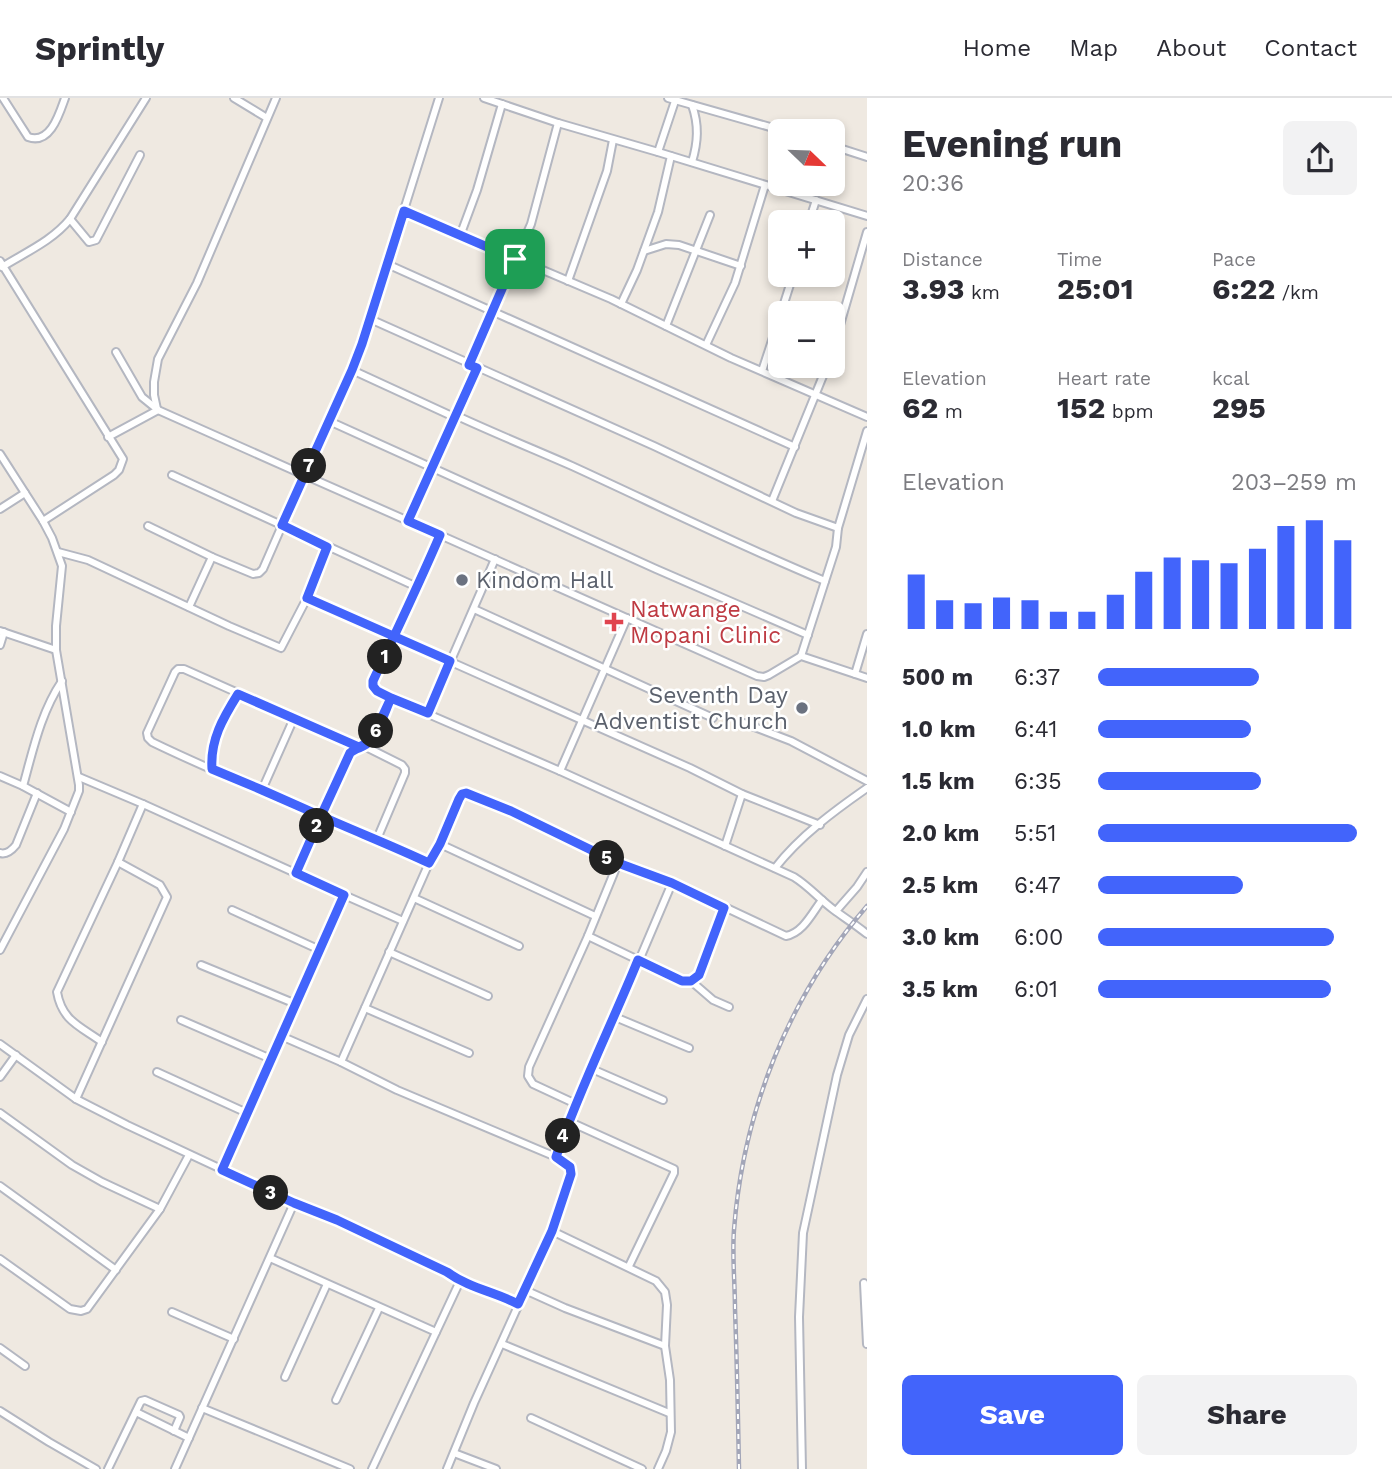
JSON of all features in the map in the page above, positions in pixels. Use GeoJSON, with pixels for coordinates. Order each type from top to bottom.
{"type":"FeatureCollection","features":[{"type":"Feature","properties":{"kind":"street"},"geometry":{"type":"LineString","coordinates":[[3,98],[28,137],[37,140],[44,137],[51,128],[65,98]]}},
{"type":"Feature","properties":{"kind":"street"},"geometry":{"type":"LineString","coordinates":[[43,521],[114,475],[123,459],[1,265],[54,236],[70,219],[146,98]]}},
{"type":"Feature","properties":{"kind":"street"},"geometry":{"type":"LineString","coordinates":[[234,98],[267,118]]}},
{"type":"Feature","properties":{"kind":"street"},"geometry":{"type":"LineString","coordinates":[[158,410],[154,382],[158,359],[205,265],[276,98]]}},
{"type":"Feature","properties":{"kind":"street"},"geometry":{"type":"LineString","coordinates":[[148,526],[212,557],[253,573],[259,573],[262,569],[352,370],[439,98]]}},
{"type":"Feature","properties":{"kind":"street"},"geometry":{"type":"LineString","coordinates":[[484,98],[613,140],[867,216]]}},
{"type":"Feature","properties":{"kind":"street"},"geometry":{"type":"LineString","coordinates":[[658,152],[673,99],[768,126]]}},
{"type":"Feature","properties":{"kind":"street"},"geometry":{"type":"LineString","coordinates":[[460,236],[477,190],[502,104]]}},
{"type":"Feature","properties":{"kind":"street"},"geometry":{"type":"LineString","coordinates":[[692,105],[698,129],[692,162]]}},
{"type":"Feature","properties":{"kind":"street"},"geometry":{"type":"LineString","coordinates":[[469,365],[515,259],[522,249],[558,123]]}},
{"type":"Feature","properties":{"kind":"street"},"geometry":{"type":"LineString","coordinates":[[568,281],[604,180],[613,140]]}},
{"type":"Feature","properties":{"kind":"street"},"geometry":{"type":"LineString","coordinates":[[845,150],[867,157]]}},
{"type":"Feature","properties":{"kind":"street"},"geometry":{"type":"LineString","coordinates":[[70,219],[89,242],[96,240],[140,155]]}},
{"type":"Feature","properties":{"kind":"street"},"geometry":{"type":"LineString","coordinates":[[621,304],[637,270],[658,212],[671,156]]}},
{"type":"Feature","properties":{"kind":"street"},"geometry":{"type":"LineString","coordinates":[[706,345],[735,283],[765,185]]}},
{"type":"Feature","properties":{"kind":"street"},"geometry":{"type":"LineString","coordinates":[[813,210],[816,200]]}},
{"type":"Feature","properties":{"kind":"street"},"geometry":{"type":"LineString","coordinates":[[404,211],[621,304],[867,417]]}},
{"type":"Feature","properties":{"kind":"street"},"geometry":{"type":"LineString","coordinates":[[666,326],[710,215]]}},
{"type":"Feature","properties":{"kind":"street"},"geometry":{"type":"LineString","coordinates":[[845,308],[867,232]]}},
{"type":"Feature","properties":{"kind":"street"},"geometry":{"type":"LineString","coordinates":[[644,251],[666,244],[679,245],[740,266]]}},
{"type":"Feature","properties":{"kind":"street"},"geometry":{"type":"LineString","coordinates":[[387,264],[795,447]]}},
{"type":"Feature","properties":{"kind":"street"},"geometry":{"type":"LineString","coordinates":[[370,319],[654,446],[796,513],[838,528]]}},
{"type":"Feature","properties":{"kind":"street"},"geometry":{"type":"LineString","coordinates":[[116,352],[142,397],[158,410],[764,677],[801,656],[836,547],[838,528],[867,431]]}},
{"type":"Feature","properties":{"kind":"street"},"geometry":{"type":"LineString","coordinates":[[762,371],[768,353]]}},
{"type":"Feature","properties":{"kind":"street"},"geometry":{"type":"LineString","coordinates":[[408,521],[477,368]]}},
{"type":"Feature","properties":{"kind":"street"},"geometry":{"type":"LineString","coordinates":[[352,370],[825,581]]}},
{"type":"Feature","properties":{"kind":"street"},"geometry":{"type":"LineString","coordinates":[[772,501],[823,378]]}},
{"type":"Feature","properties":{"kind":"street"},"geometry":{"type":"LineString","coordinates":[[108,437],[158,410]]}},
{"type":"Feature","properties":{"kind":"street"},"geometry":{"type":"LineString","coordinates":[[329,421],[808,635]]}},
{"type":"Feature","properties":{"kind":"street"},"geometry":{"type":"LineString","coordinates":[[0,454],[43,521],[62,566],[56,650],[79,778],[79,791],[64,829],[0,950]]}},
{"type":"Feature","properties":{"kind":"street"},"geometry":{"type":"LineString","coordinates":[[857,470],[867,473]]}},
{"type":"Feature","properties":{"kind":"street"},"geometry":{"type":"LineString","coordinates":[[172,475],[417,587]]}},
{"type":"Feature","properties":{"kind":"street"},"geometry":{"type":"LineString","coordinates":[[0,509],[25,493]]}},
{"type":"Feature","properties":{"kind":"street"},"geometry":{"type":"LineString","coordinates":[[440,535],[373,681],[377,691],[775,868],[810,888],[867,934]]}},
{"type":"Feature","properties":{"kind":"street"},"geometry":{"type":"LineString","coordinates":[[58,552],[88,560],[281,648],[307,598],[327,547]]}},
{"type":"Feature","properties":{"kind":"street"},"geometry":{"type":"LineString","coordinates":[[189,607],[212,557]]}},
{"type":"Feature","properties":{"kind":"street"},"geometry":{"type":"LineString","coordinates":[[428,713],[495,559]]}},
{"type":"Feature","properties":{"kind":"street"},"geometry":{"type":"LineString","coordinates":[[307,598],[582,719],[742,794],[820,825]]}},
{"type":"Feature","properties":{"kind":"street"},"geometry":{"type":"LineString","coordinates":[[474,609],[713,718]]}},
{"type":"Feature","properties":{"kind":"street"},"geometry":{"type":"LineString","coordinates":[[560,771],[627,618]]}},
{"type":"Feature","properties":{"kind":"street"},"geometry":{"type":"LineString","coordinates":[[0,645],[2,632],[56,650]]}},
{"type":"Feature","properties":{"kind":"street"},"geometry":{"type":"LineString","coordinates":[[855,674],[867,634]]}},
{"type":"Feature","properties":{"kind":"street"},"geometry":{"type":"LineString","coordinates":[[801,656],[867,678]]}},
{"type":"Feature","properties":{"kind":"street"},"geometry":{"type":"LineString","coordinates":[[377,839],[405,773],[402,765],[184,669],[178,669],[147,733],[148,738],[212,769],[429,863]]}},
{"type":"Feature","properties":{"kind":"street"},"geometry":{"type":"LineString","coordinates":[[23,786],[39,730],[54,692],[62,681]]}},
{"type":"Feature","properties":{"kind":"street"},"geometry":{"type":"LineString","coordinates":[[212,769],[212,747],[238,694]]}},
{"type":"Feature","properties":{"kind":"street"},"geometry":{"type":"LineString","coordinates":[[296,873],[350,753],[371,741],[391,698]]}},
{"type":"Feature","properties":{"kind":"street"},"geometry":{"type":"LineString","coordinates":[[262,790],[295,718]]}},
{"type":"Feature","properties":{"kind":"street"},"geometry":{"type":"LineString","coordinates":[[744,723],[791,741],[867,780]]}},
{"type":"Feature","properties":{"kind":"street"},"geometry":{"type":"LineString","coordinates":[[0,776],[71,813]]}},
{"type":"Feature","properties":{"kind":"street"},"geometry":{"type":"LineString","coordinates":[[79,778],[403,921]]}},
{"type":"Feature","properties":{"kind":"street"},"geometry":{"type":"LineString","coordinates":[[775,868],[799,841],[867,788]]}},
{"type":"Feature","properties":{"kind":"street"},"geometry":{"type":"LineString","coordinates":[[0,853],[12,850],[16,845],[37,793]]}},
{"type":"Feature","properties":{"kind":"street"},"geometry":{"type":"LineString","coordinates":[[341,1062],[462,794],[466,793],[511,811],[618,863],[672,883],[786,936],[801,929],[822,900]]}},
{"type":"Feature","properties":{"kind":"street"},"geometry":{"type":"LineString","coordinates":[[725,846],[742,794]]}},
{"type":"Feature","properties":{"kind":"street"},"geometry":{"type":"LineString","coordinates":[[102,1042],[66,1017],[59,1004],[57,992],[142,804]]}},
{"type":"Feature","properties":{"kind":"street"},"geometry":{"type":"LineString","coordinates":[[440,844],[595,916]]}},
{"type":"Feature","properties":{"kind":"street"},"geometry":{"type":"LineString","coordinates":[[76,1099],[167,897],[160,885],[118,862]]}},
{"type":"Feature","properties":{"kind":"street"},"geometry":{"type":"LineString","coordinates":[[576,1104],[533,1084],[528,1076],[529,1067],[618,863]]}},
{"type":"Feature","properties":{"kind":"street"},"geometry":{"type":"LineString","coordinates":[[836,911],[867,872]]}},
{"type":"Feature","properties":{"kind":"street"},"geometry":{"type":"LineString","coordinates":[[556,1157],[568,1121],[672,883]]}},
{"type":"Feature","properties":{"kind":"street"},"geometry":{"type":"LineString","coordinates":[[222,1170],[344,895]]}},
{"type":"Feature","properties":{"kind":"street"},"geometry":{"type":"LineString","coordinates":[[414,898],[519,946]]}},
{"type":"Feature","properties":{"kind":"street"},"geometry":{"type":"LineString","coordinates":[[588,936],[682,981],[691,981],[699,975],[724,908]]}},
{"type":"Feature","properties":{"kind":"street"},"geometry":{"type":"LineString","coordinates":[[232,910],[320,950]]}},
{"type":"Feature","properties":{"kind":"street"},"geometry":{"type":"LineString","coordinates":[[389,952],[488,996]]}},
{"type":"Feature","properties":{"kind":"street"},"geometry":{"type":"LineString","coordinates":[[201,965],[296,1004]]}},
{"type":"Feature","properties":{"kind":"street"},"geometry":{"type":"LineString","coordinates":[[691,981],[713,1000],[729,1007]]}},
{"type":"Feature","properties":{"kind":"street"},"geometry":{"type":"LineString","coordinates":[[802,1469],[799,1317],[803,1233],[837,1075],[849,1035],[867,999]]}},
{"type":"Feature","properties":{"kind":"street"},"geometry":{"type":"LineString","coordinates":[[365,1008],[469,1053]]}},
{"type":"Feature","properties":{"kind":"street"},"geometry":{"type":"LineString","coordinates":[[615,1017],[689,1048]]}},
{"type":"Feature","properties":{"kind":"street"},"geometry":{"type":"LineString","coordinates":[[181,1020],[271,1059]]}},
{"type":"Feature","properties":{"kind":"street"},"geometry":{"type":"LineString","coordinates":[[281,1036],[397,1090],[556,1157],[570,1167],[571,1174],[552,1231],[447,1469]]}},
{"type":"Feature","properties":{"kind":"street"},"geometry":{"type":"LineString","coordinates":[[0,1044],[76,1099],[189,1155],[447,1272],[460,1281],[518,1304]]}},
{"type":"Feature","properties":{"kind":"street"},"geometry":{"type":"LineString","coordinates":[[0,1077],[16,1055]]}},
{"type":"Feature","properties":{"kind":"street"},"geometry":{"type":"LineString","coordinates":[[592,1069],[663,1100]]}},
{"type":"Feature","properties":{"kind":"street"},"geometry":{"type":"LineString","coordinates":[[157,1072],[247,1113]]}},
{"type":"Feature","properties":{"kind":"street"},"geometry":{"type":"LineString","coordinates":[[0,1112],[72,1165],[160,1209]]}},
{"type":"Feature","properties":{"kind":"street"},"geometry":{"type":"LineString","coordinates":[[568,1121],[674,1169],[629,1266]]}},
{"type":"Feature","properties":{"kind":"street"},"geometry":{"type":"LineString","coordinates":[[0,1259],[74,1311],[87,1309],[160,1209],[189,1155]]}},
{"type":"Feature","properties":{"kind":"street"},"geometry":{"type":"LineString","coordinates":[[0,1186],[116,1270]]}},
{"type":"Feature","properties":{"kind":"street"},"geometry":{"type":"LineString","coordinates":[[175,1469],[294,1203]]}},
{"type":"Feature","properties":{"kind":"street"},"geometry":{"type":"LineString","coordinates":[[552,1231],[629,1266],[656,1281],[665,1292],[665,1346],[670,1380],[671,1432],[658,1469]]}},
{"type":"Feature","properties":{"kind":"street"},"geometry":{"type":"LineString","coordinates":[[270,1258],[436,1332]]}},
{"type":"Feature","properties":{"kind":"street"},"geometry":{"type":"LineString","coordinates":[[372,1469],[460,1281]]}},
{"type":"Feature","properties":{"kind":"street"},"geometry":{"type":"LineString","coordinates":[[864,1283],[867,1344]]}},
{"type":"Feature","properties":{"kind":"street"},"geometry":{"type":"LineString","coordinates":[[285,1377],[327,1284]]}},
{"type":"Feature","properties":{"kind":"street"},"geometry":{"type":"LineString","coordinates":[[525,1290],[665,1346]]}},
{"type":"Feature","properties":{"kind":"street"},"geometry":{"type":"LineString","coordinates":[[337,1400],[379,1308]]}},
{"type":"Feature","properties":{"kind":"street"},"geometry":{"type":"LineString","coordinates":[[172,1312],[234,1339]]}},
{"type":"Feature","properties":{"kind":"street"},"geometry":{"type":"LineString","coordinates":[[502,1344],[669,1413]]}},
{"type":"Feature","properties":{"kind":"street"},"geometry":{"type":"LineString","coordinates":[[0,1348],[24,1366]]}},
{"type":"Feature","properties":{"kind":"street"},"geometry":{"type":"LineString","coordinates":[[108,1469],[141,1401],[145,1400],[178,1415],[180,1417],[174,1431]]}},
{"type":"Feature","properties":{"kind":"street"},"geometry":{"type":"LineString","coordinates":[[202,1408],[350,1469]]}},
{"type":"Feature","properties":{"kind":"street"},"geometry":{"type":"LineString","coordinates":[[0,1411],[96,1469]]}},
{"type":"Feature","properties":{"kind":"street"},"geometry":{"type":"LineString","coordinates":[[136,1412],[189,1438]]}},
{"type":"Feature","properties":{"kind":"street"},"geometry":{"type":"LineString","coordinates":[[531,1418],[642,1469]]}},
{"type":"Feature","properties":{"kind":"street"},"geometry":{"type":"LineString","coordinates":[[454,1453],[496,1469]]}},
{"type":"Feature","properties":{"kind":"railway"},"geometry":{"type":"LineString","coordinates":[[739,1469],[733,1240],[739,1186],[748,1142],[759,1099],[793,1017],[839,941],[867,906]]}},
{"type":"Feature","properties":{"kind":"place","name":"Kindom Hall"},"geometry":{"type":"Point","coordinates":[462,580]}},
{"type":"Feature","properties":{"kind":"place","name":"Natwange Mopani Clinic"},"geometry":{"type":"Point","coordinates":[614,622]}},
{"type":"Feature","properties":{"kind":"place","name":"Seventh Day Adventist Church"},"geometry":{"type":"Point","coordinates":[802,708]}},
{"type":"Feature","properties":{"kind":"route"},"geometry":{"type":"LineString","coordinates":[[515,259],[404,211],[352,370],[282,525],[327,547],[307,598],[394,636],[450,661],[428,713],[391,698],[371,741],[350,753],[321,816],[429,863],[459,799],[466,793],[724,908],[699,975],[695,979],[682,981],[638,960],[568,1121],[556,1157],[570,1167],[571,1174],[552,1231],[518,1304],[503,1296],[475,1288],[337,1220],[222,1170],[344,895],[296,873],[321,816],[212,769],[211,758],[217,733],[238,694],[359,747],[371,741],[391,698],[377,691],[373,681],[394,636],[417,587],[440,535],[408,521],[477,368],[469,365],[515,259]]}}]}
